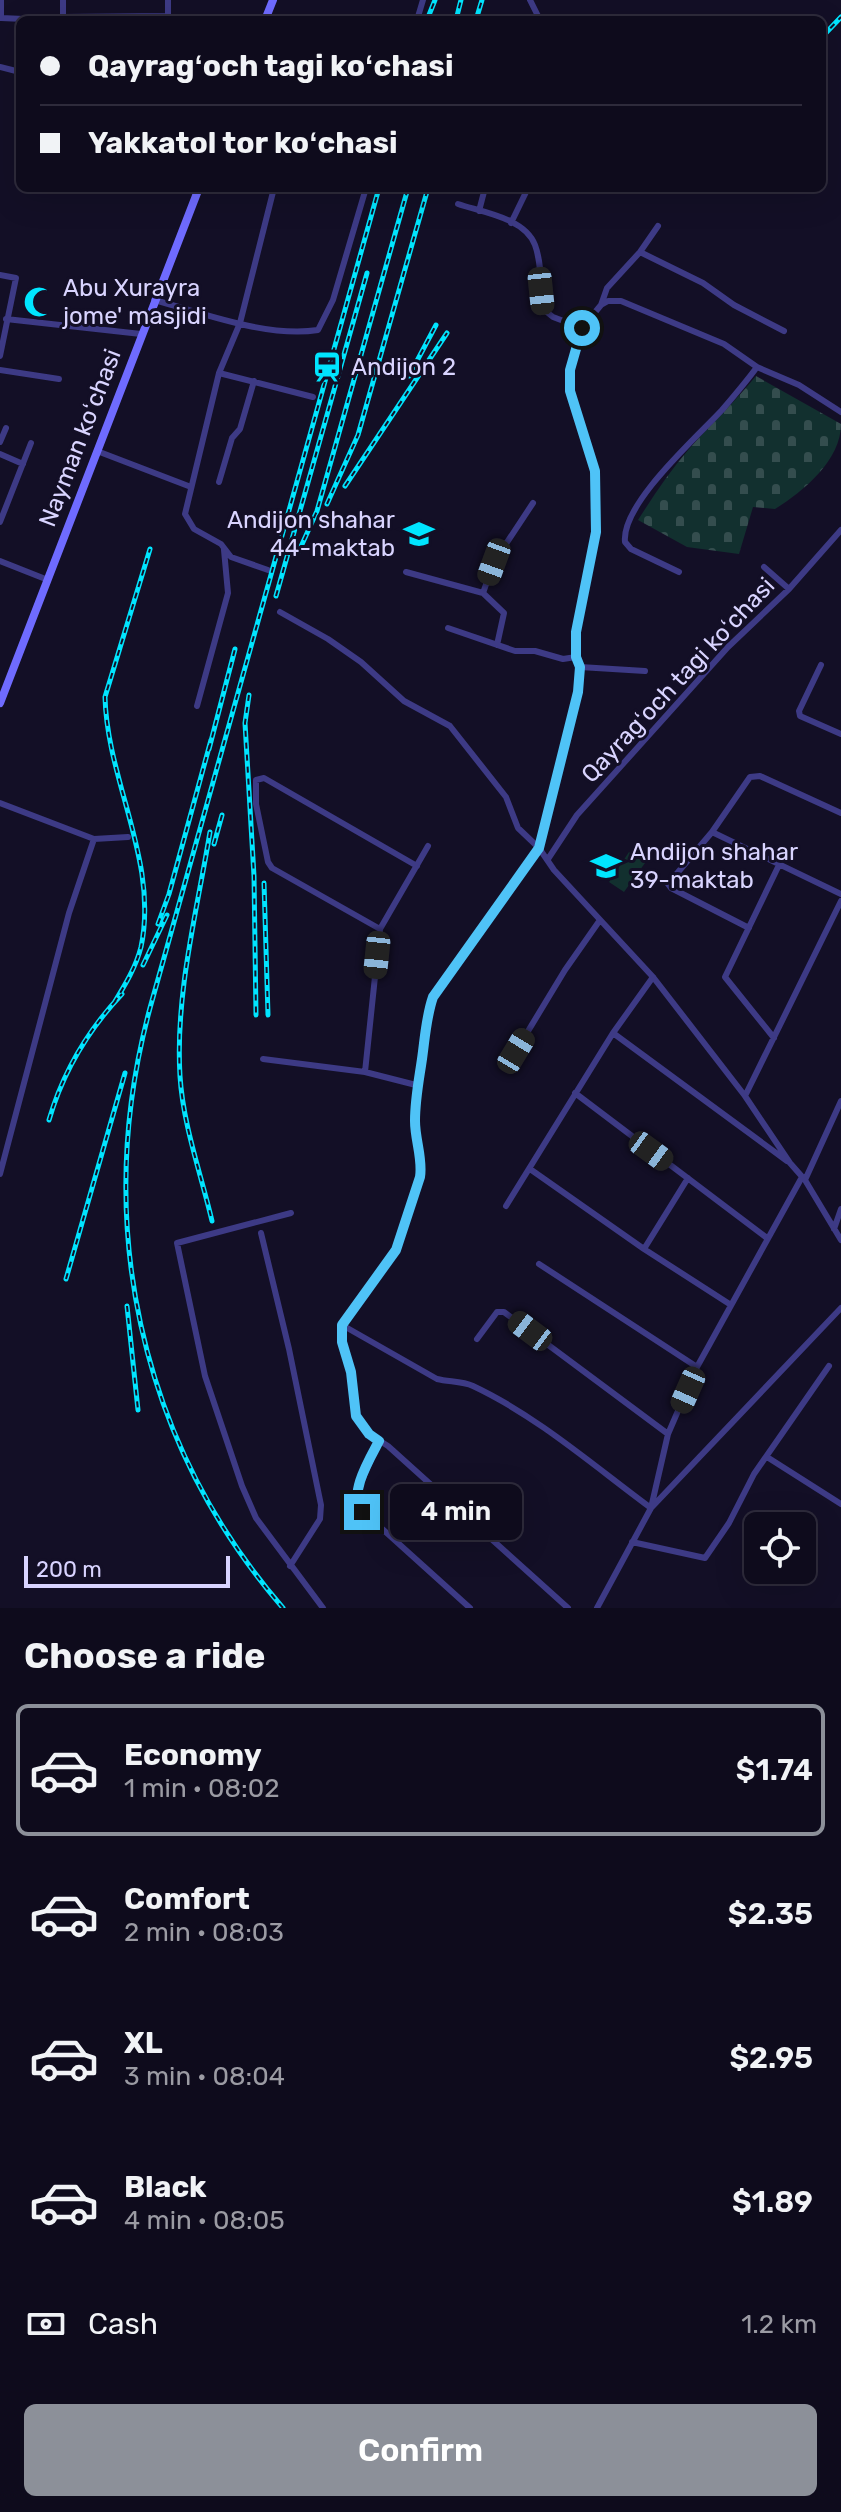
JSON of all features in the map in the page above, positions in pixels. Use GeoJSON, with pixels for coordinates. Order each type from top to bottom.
{"type":"FeatureCollection","features":[{"type":"Feature","properties":{"kind":"main road","name":"Nayman koʻchasi"},"geometry":{"type":"LineString","coordinates":[[0,703],[197,192]]}},
{"type":"Feature","properties":{"kind":"street"},"geometry":{"type":"LineString","coordinates":[[1,0],[1,18],[16,19]]}},
{"type":"Feature","properties":{"kind":"street"},"geometry":{"type":"LineString","coordinates":[[197,706],[228,593],[221,544],[194,529],[185,514],[219,373],[240,323],[273,192]]}},
{"type":"Feature","properties":{"kind":"street"},"geometry":{"type":"LineString","coordinates":[[154,300],[240,323],[294,332],[318,330],[333,300],[365,192]]}},
{"type":"Feature","properties":{"kind":"street"},"geometry":{"type":"LineString","coordinates":[[479,211],[484,192]]}},
{"type":"Feature","properties":{"kind":"street"},"geometry":{"type":"LineString","coordinates":[[511,223],[526,192]]}},
{"type":"Feature","properties":{"kind":"street"},"geometry":{"type":"LineString","coordinates":[[458,204],[524,230],[535,244],[543,309],[553,317],[582,328]]}},
{"type":"Feature","properties":{"kind":"street","name":"Qayragʻoch tagi koʻchasi"},"geometry":{"type":"LineString","coordinates":[[342,1325],[396,1250],[418,1186],[422,1165],[415,1123],[416,1085],[427,1014],[433,997],[539,848],[578,692],[580,667],[576,657],[576,632],[596,532],[595,471],[570,391],[570,370],[582,328],[601,305],[607,288],[640,252],[658,226]]}},
{"type":"Feature","properties":{"kind":"street"},"geometry":{"type":"LineString","coordinates":[[640,252],[703,283],[734,305],[784,331]]}},
{"type":"Feature","properties":{"kind":"street"},"geometry":{"type":"LineString","coordinates":[[0,275],[16,278],[0,356]]}},
{"type":"Feature","properties":{"kind":"street"},"geometry":{"type":"LineString","coordinates":[[601,305],[608,301],[621,301],[724,344],[757,367],[799,385],[841,412]]}},
{"type":"Feature","properties":{"kind":"street"},"geometry":{"type":"LineString","coordinates":[[6,319],[141,334]]}},
{"type":"Feature","properties":{"kind":"street"},"geometry":{"type":"LineString","coordinates":[[679,572],[631,549],[625,542],[625,530],[643,496],[757,367]]}},
{"type":"Feature","properties":{"kind":"street"},"geometry":{"type":"LineString","coordinates":[[0,370],[59,379]]}},
{"type":"Feature","properties":{"kind":"street"},"geometry":{"type":"LineString","coordinates":[[219,373],[313,397]]}},
{"type":"Feature","properties":{"kind":"street"},"geometry":{"type":"LineString","coordinates":[[219,482],[232,438],[240,429],[254,381]]}},
{"type":"Feature","properties":{"kind":"street"},"geometry":{"type":"LineString","coordinates":[[0,442],[6,428]]}},
{"type":"Feature","properties":{"kind":"street"},"geometry":{"type":"LineString","coordinates":[[0,522],[31,443]]}},
{"type":"Feature","properties":{"kind":"street"},"geometry":{"type":"LineString","coordinates":[[97,451],[191,487]]}},
{"type":"Feature","properties":{"kind":"street"},"geometry":{"type":"LineString","coordinates":[[0,454],[23,464]]}},
{"type":"Feature","properties":{"kind":"street"},"geometry":{"type":"LineString","coordinates":[[483,593],[494,562],[533,503]]}},
{"type":"Feature","properties":{"kind":"street","name":"Qayragʻoch tagi koʻchasi"},"geometry":{"type":"LineString","coordinates":[[548,859],[577,815],[728,647],[789,589],[841,530]]}},
{"type":"Feature","properties":{"kind":"street"},"geometry":{"type":"LineString","coordinates":[[224,550],[238,561],[268,570]]}},
{"type":"Feature","properties":{"kind":"street"},"geometry":{"type":"LineString","coordinates":[[0,561],[48,580]]}},
{"type":"Feature","properties":{"kind":"street"},"geometry":{"type":"LineString","coordinates":[[764,567],[789,589]]}},
{"type":"Feature","properties":{"kind":"street"},"geometry":{"type":"LineString","coordinates":[[406,572],[483,593],[504,613],[497,645]]}},
{"type":"Feature","properties":{"kind":"street"},"geometry":{"type":"LineString","coordinates":[[280,612],[361,662],[404,701],[450,726],[506,797],[518,828],[653,977],[745,1096],[804,1179],[841,1240]]}},
{"type":"Feature","properties":{"kind":"street"},"geometry":{"type":"LineString","coordinates":[[448,628],[522,652],[535,651],[563,659],[576,657]]}},
{"type":"Feature","properties":{"kind":"street"},"geometry":{"type":"LineString","coordinates":[[821,665],[799,711],[800,716],[841,734]]}},
{"type":"Feature","properties":{"kind":"street"},"geometry":{"type":"LineString","coordinates":[[580,667],[645,671]]}},
{"type":"Feature","properties":{"kind":"street"},"geometry":{"type":"LineString","coordinates":[[749,928],[668,884],[712,832],[753,776],[760,776],[841,813]]}},
{"type":"Feature","properties":{"kind":"street"},"geometry":{"type":"LineString","coordinates":[[380,929],[272,868],[268,862],[256,804],[256,780],[264,778],[417,866]]}},
{"type":"Feature","properties":{"kind":"street"},"geometry":{"type":"LineString","coordinates":[[0,803],[94,839],[128,837]]}},
{"type":"Feature","properties":{"kind":"street"},"geometry":{"type":"LineString","coordinates":[[712,832],[841,894]]}},
{"type":"Feature","properties":{"kind":"street"},"geometry":{"type":"LineString","coordinates":[[0,1174],[69,913],[94,839]]}},
{"type":"Feature","properties":{"kind":"street"},"geometry":{"type":"LineString","coordinates":[[365,1072],[380,929],[428,846]]}},
{"type":"Feature","properties":{"kind":"street"},"geometry":{"type":"LineString","coordinates":[[774,1038],[725,977],[779,865]]}},
{"type":"Feature","properties":{"kind":"street"},"geometry":{"type":"LineString","coordinates":[[745,1096],[841,901]]}},
{"type":"Feature","properties":{"kind":"street"},"geometry":{"type":"LineString","coordinates":[[516,1051],[565,970],[600,920]]}},
{"type":"Feature","properties":{"kind":"street"},"geometry":{"type":"LineString","coordinates":[[506,1206],[613,1033],[653,977]]}},
{"type":"Feature","properties":{"kind":"street"},"geometry":{"type":"LineString","coordinates":[[613,1033],[790,1163]]}},
{"type":"Feature","properties":{"kind":"street"},"geometry":{"type":"LineString","coordinates":[[263,1059],[365,1072],[416,1085]]}},
{"type":"Feature","properties":{"kind":"street"},"geometry":{"type":"LineString","coordinates":[[575,1093],[767,1238]]}},
{"type":"Feature","properties":{"kind":"street"},"geometry":{"type":"LineString","coordinates":[[651,1508],[668,1434],[697,1367],[767,1238],[804,1179],[841,1101]]}},
{"type":"Feature","properties":{"kind":"street"},"geometry":{"type":"LineString","coordinates":[[530,1169],[731,1305]]}},
{"type":"Feature","properties":{"kind":"street"},"geometry":{"type":"LineString","coordinates":[[644,1249],[688,1178]]}},
{"type":"Feature","properties":{"kind":"street"},"geometry":{"type":"LineString","coordinates":[[834,1229],[841,1209]]}},
{"type":"Feature","properties":{"kind":"street"},"geometry":{"type":"LineString","coordinates":[[291,1213],[177,1243],[205,1376],[242,1486],[256,1518],[323,1608]]}},
{"type":"Feature","properties":{"kind":"street"},"geometry":{"type":"LineString","coordinates":[[261,1233],[321,1505],[320,1519],[290,1566]]}},
{"type":"Feature","properties":{"kind":"street"},"geometry":{"type":"LineString","coordinates":[[539,1264],[697,1367]]}},
{"type":"Feature","properties":{"kind":"street"},"geometry":{"type":"LineString","coordinates":[[597,1608],[651,1508],[841,1308]]}},
{"type":"Feature","properties":{"kind":"street"},"geometry":{"type":"LineString","coordinates":[[477,1339],[497,1312],[504,1312],[668,1434]]}},
{"type":"Feature","properties":{"kind":"street"},"geometry":{"type":"LineString","coordinates":[[568,1608],[388,1446],[369,1434],[356,1416],[351,1372],[342,1342],[342,1325],[437,1379],[453,1384],[470,1384],[517,1410],[651,1508]]}},
{"type":"Feature","properties":{"kind":"street"},"geometry":{"type":"LineString","coordinates":[[632,1542],[705,1558],[729,1523],[754,1474],[829,1366]]}},
{"type":"Feature","properties":{"kind":"street"},"geometry":{"type":"LineString","coordinates":[[379,1441],[356,1494],[358,1507],[470,1608]]}},
{"type":"Feature","properties":{"kind":"street"},"geometry":{"type":"LineString","coordinates":[[767,1457],[841,1504]]}},
{"type":"Feature","properties":{"kind":"green space"},"geometry":{"type":"Polygon","coordinates":[[[756,376],[841,424],[835,450],[819,473],[775,509],[753,507],[739,554],[687,547],[638,520],[682,457],[756,376]]]}},
{"type":"Feature","properties":{"kind":"green space"},"geometry":{"type":"Polygon","coordinates":[[[629,852],[645,863],[624,892],[609,882],[629,852]]]}},
{"type":"Feature","properties":{"kind":"railway"},"geometry":{"type":"LineString","coordinates":[[429,16],[435,0]]}},
{"type":"Feature","properties":{"kind":"railway"},"geometry":{"type":"LineString","coordinates":[[457,16],[461,0]]}},
{"type":"Feature","properties":{"kind":"railway"},"geometry":{"type":"LineString","coordinates":[[477,16],[482,0]]}},
{"type":"Feature","properties":{"kind":"railway"},"geometry":{"type":"LineString","coordinates":[[826,33],[841,17]]}},
{"type":"Feature","properties":{"kind":"railway"},"geometry":{"type":"LineString","coordinates":[[283,1608],[233,1543],[193,1473],[162,1400],[141,1324],[129,1247],[126,1168],[133,1088],[150,1008],[378,192]]}},
{"type":"Feature","properties":{"kind":"railway"},"geometry":{"type":"LineString","coordinates":[[299,551],[317,511],[407,192]]}},
{"type":"Feature","properties":{"kind":"railway"},"geometry":{"type":"LineString","coordinates":[[327,504],[358,435],[427,192]]}},
{"type":"Feature","properties":{"kind":"railway"},"geometry":{"type":"LineString","coordinates":[[276,596],[367,273]]}},
{"type":"Feature","properties":{"kind":"railway"},"geometry":{"type":"LineString","coordinates":[[409,376],[436,325]]}},
{"type":"Feature","properties":{"kind":"railway"},"geometry":{"type":"LineString","coordinates":[[345,486],[447,333]]}},
{"type":"Feature","properties":{"kind":"railway"},"geometry":{"type":"LineString","coordinates":[[114,1003],[139,954],[145,915],[138,853],[114,760],[105,697],[150,549]]}},
{"type":"Feature","properties":{"kind":"railway"},"geometry":{"type":"LineString","coordinates":[[209,749],[235,649]]}},
{"type":"Feature","properties":{"kind":"railway"},"geometry":{"type":"LineString","coordinates":[[249,695],[245,723],[254,876],[256,1015]]}},
{"type":"Feature","properties":{"kind":"railway"},"geometry":{"type":"LineString","coordinates":[[158,924],[211,740]]}},
{"type":"Feature","properties":{"kind":"railway"},"geometry":{"type":"LineString","coordinates":[[214,844],[222,815]]}},
{"type":"Feature","properties":{"kind":"railway"},"geometry":{"type":"LineString","coordinates":[[210,832],[188,953],[179,1046],[185,1113],[212,1221]]}},
{"type":"Feature","properties":{"kind":"railway"},"geometry":{"type":"LineString","coordinates":[[264,883],[268,1015]]}},
{"type":"Feature","properties":{"kind":"railway"},"geometry":{"type":"LineString","coordinates":[[143,965],[167,915]]}},
{"type":"Feature","properties":{"kind":"railway"},"geometry":{"type":"LineString","coordinates":[[49,1120],[78,1052],[122,994]]}},
{"type":"Feature","properties":{"kind":"railway"},"geometry":{"type":"LineString","coordinates":[[66,1279],[125,1073]]}},
{"type":"Feature","properties":{"kind":"railway"},"geometry":{"type":"LineString","coordinates":[[127,1306],[138,1410]]}},
{"type":"Feature","properties":{"kind":"place","name":"Abu Xurayra jome' masjidi"},"geometry":{"type":"Point","coordinates":[39,302]}},
{"type":"Feature","properties":{"kind":"place","name":"Andijon 2"},"geometry":{"type":"Point","coordinates":[327,367]}},
{"type":"Feature","properties":{"kind":"place","name":"Andijon shahar 44-maktab"},"geometry":{"type":"Point","coordinates":[419,534]}},
{"type":"Feature","properties":{"kind":"place","name":"Andijon shahar 39-maktab"},"geometry":{"type":"Point","coordinates":[606,866]}},
{"type":"Feature","properties":{"kind":"route"},"geometry":{"type":"LineString","coordinates":[[362,1512],[356,1494],[379,1441],[369,1434],[356,1416],[351,1372],[342,1342],[342,1325],[396,1250],[420,1177],[422,1165],[415,1123],[416,1085],[427,1014],[433,997],[539,848],[578,692],[580,667],[576,657],[576,632],[596,532],[595,471],[570,391],[570,370],[582,328]]}}]}
